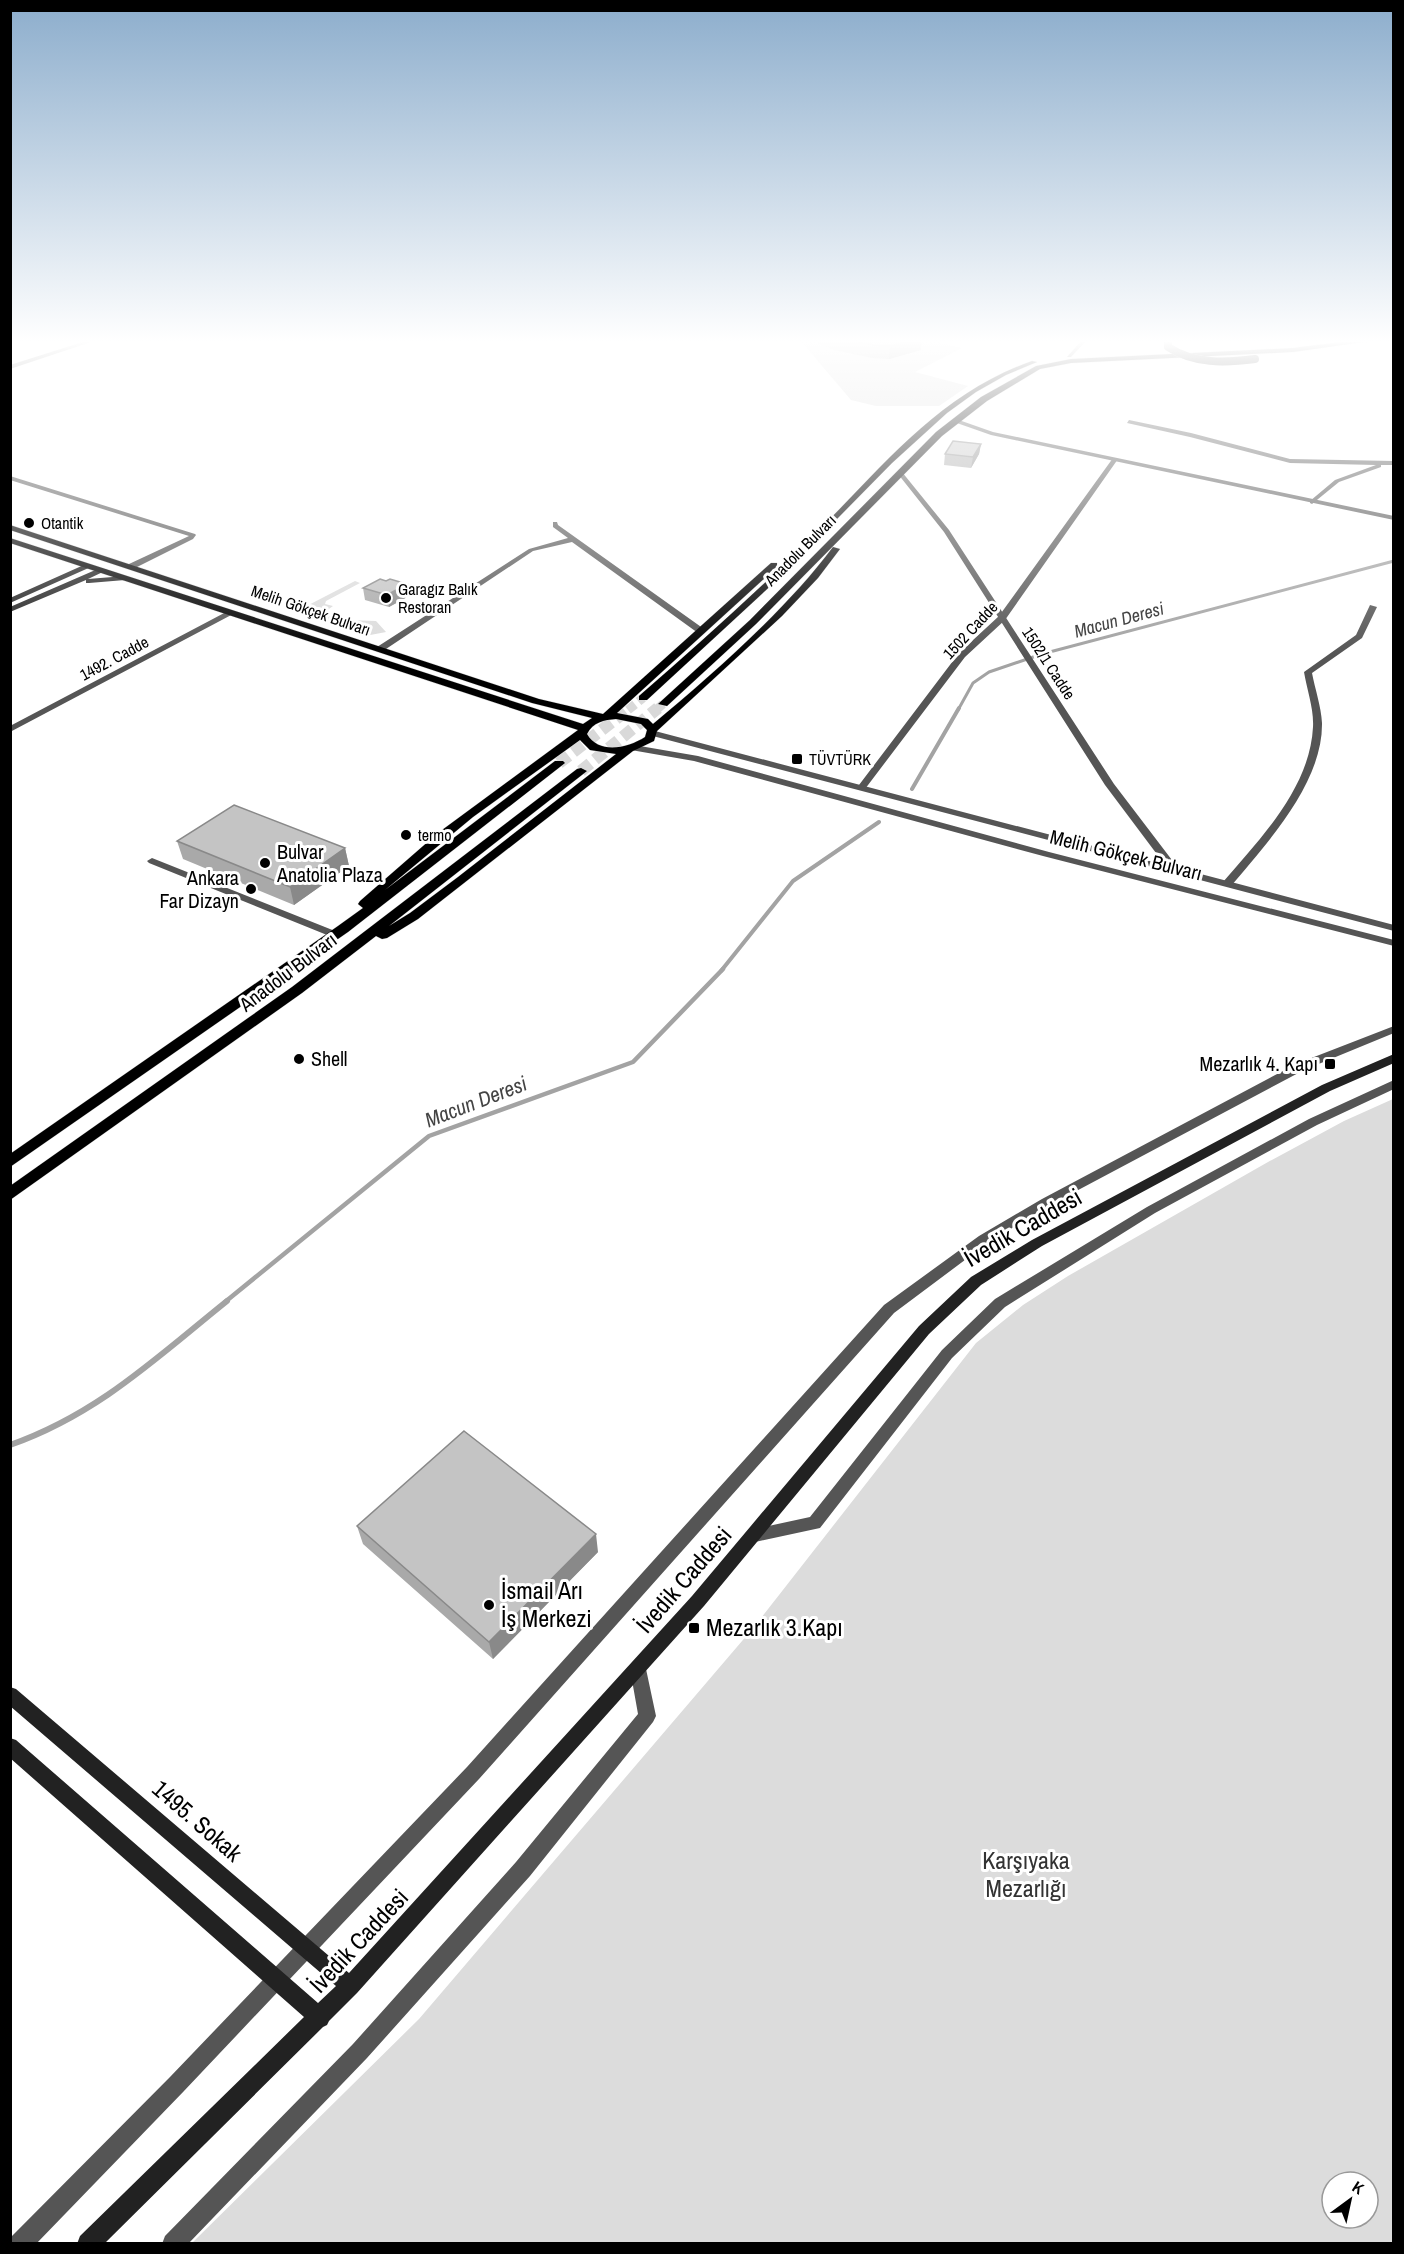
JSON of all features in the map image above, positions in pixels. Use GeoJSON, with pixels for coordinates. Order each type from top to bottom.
{"type":"FeatureCollection","features":[{"type":"Feature","properties":{"kind":"main road","name":"Anadolu Bulvarı"},"geometry":{"type":"LineString","coordinates":[[643,698],[718,633],[834,520],[906,445]]}},
{"type":"Feature","properties":{"kind":"main road","name":"Anadolu Bulvarı"},"geometry":{"type":"LineString","coordinates":[[663,704],[753,622],[928,445]]}},
{"type":"Feature","properties":{"kind":"main road","name":"Anadolu Bulvarı"},"geometry":{"type":"LineString","coordinates":[[10,1162],[340,932],[556,759],[582,731],[605,717],[808,535],[834,520]]}},
{"type":"Feature","properties":{"kind":"main road","name":"Melih Gökçek Bulvarı"},"geometry":{"type":"LineString","coordinates":[[10,527],[536,701],[605,717],[636,718],[644,721],[652,732]]}},
{"type":"Feature","properties":{"kind":"main road"},"geometry":{"type":"LineString","coordinates":[[328,966],[414,916],[602,770],[631,749],[643,744],[652,732],[768,623],[824,566],[847,527]]}},
{"type":"Feature","properties":{"kind":"main road","name":"Melih Gökçek Bulvarı"},"geometry":{"type":"LineString","coordinates":[[10,540],[582,731],[588,744],[596,748],[631,749]]}},
{"type":"Feature","properties":{"kind":"main road"},"geometry":{"type":"LineString","coordinates":[[13,598],[108,558]]}},
{"type":"Feature","properties":{"kind":"main road"},"geometry":{"type":"LineString","coordinates":[[10,610],[103,570],[126,564]]}},
{"type":"Feature","properties":{"kind":"main road"},"geometry":{"type":"LineString","coordinates":[[73,583],[125,578]]}},
{"type":"Feature","properties":{"kind":"main road"},"geometry":{"type":"LineString","coordinates":[[630,695],[628,705],[640,713],[652,715],[675,712]]}},
{"type":"Feature","properties":{"kind":"main road"},"geometry":{"type":"LineString","coordinates":[[556,759],[582,752],[594,754],[601,761],[602,770]]}},
{"type":"Feature","properties":{"kind":"main road","name":"Anadolu Bulvarı"},"geometry":{"type":"LineString","coordinates":[[10,1194],[181,1074],[328,966],[580,771]]}},
{"type":"Feature","properties":{"kind":"main road","name":"İvedik Caddesi"},"geometry":{"type":"LineString","coordinates":[[88,2244],[350,1986],[638,1669],[755,1535],[924,1330],[976,1281],[1037,1243],[1326,1088],[1394,1058]]}},
{"type":"Feature","properties":{"kind":"main road","name":"1495. Sokak"},"geometry":{"type":"LineString","coordinates":[[10,1695],[350,1986]]}},
{"type":"Feature","properties":{"kind":"main road"},"geometry":{"type":"LineString","coordinates":[[10,1746],[320,2018]]}},
{"type":"Feature","properties":{"kind":"street"},"geometry":{"type":"LineString","coordinates":[[1052,445],[1394,518]]}},
{"type":"Feature","properties":{"kind":"street"},"geometry":{"type":"LineString","coordinates":[[1230,445],[1290,461],[1394,463]]}},
{"type":"Feature","properties":{"kind":"street","name":"1502 Cadde"},"geometry":{"type":"LineString","coordinates":[[862,787],[962,656],[1002,618],[1115,459]]}},
{"type":"Feature","properties":{"kind":"street"},"geometry":{"type":"LineString","coordinates":[[1312,502],[1337,480],[1394,463]]}},
{"type":"Feature","properties":{"kind":"street","name":"1502/1 Cadde"},"geometry":{"type":"LineString","coordinates":[[900,473],[947,531],[1110,785],[1174,870]]}},
{"type":"Feature","properties":{"kind":"street"},"geometry":{"type":"LineString","coordinates":[[12,479],[193,535],[191,538],[126,564]]}},
{"type":"Feature","properties":{"kind":"street"},"geometry":{"type":"LineString","coordinates":[[555,523],[555,526],[701,631]]}},
{"type":"Feature","properties":{"kind":"street"},"geometry":{"type":"LineString","coordinates":[[380,649],[531,550],[574,539]]}},
{"type":"Feature","properties":{"kind":"street"},"geometry":{"type":"LineString","coordinates":[[1227,884],[1273,829],[1307,770],[1317,729],[1308,672],[1359,636],[1373,607]]}},
{"type":"Feature","properties":{"kind":"street","name":"1492. Cadde"},"geometry":{"type":"LineString","coordinates":[[10,730],[231,613]]}},
{"type":"Feature","properties":{"kind":"street","name":"Melih Gökçek Bulvarı"},"geometry":{"type":"LineString","coordinates":[[652,732],[1394,928]]}},
{"type":"Feature","properties":{"kind":"street","name":"Melih Gökçek Bulvarı"},"geometry":{"type":"LineString","coordinates":[[631,749],[695,758],[1046,854],[1394,943]]}},
{"type":"Feature","properties":{"kind":"street"},"geometry":{"type":"LineString","coordinates":[[849,800],[862,787]]}},
{"type":"Feature","properties":{"kind":"street"},"geometry":{"type":"LineString","coordinates":[[152,861],[340,932]]}},
{"type":"Feature","properties":{"kind":"street"},"geometry":{"type":"LineString","coordinates":[[20,2244],[306,1949],[496,1747],[889,1309],[984,1239],[1046,1202],[1300,1067],[1394,1029]]}},
{"type":"Feature","properties":{"kind":"street"},"geometry":{"type":"LineString","coordinates":[[755,1535],[815,1523],[947,1354],[1000,1303],[1151,1210],[1313,1122],[1394,1084]]}},
{"type":"Feature","properties":{"kind":"street"},"geometry":{"type":"LineString","coordinates":[[173,2244],[360,2051],[523,1869],[647,1716],[638,1669]]}},
{"type":"Feature","properties":{"kind":"green space"},"geometry":{"type":"Polygon","coordinates":[[[355,581],[360,583],[326,601],[325,604],[333,606],[326,611],[327,614],[335,618],[333,620],[343,623],[347,620],[376,621],[386,632],[365,636],[295,612],[355,581]]]}},
{"type":"Feature","properties":{"kind":"green space","name":"Karşıyaka Mezarlığı"},"geometry":{"type":"Polygon","coordinates":[[[1393,1099],[1393,2243],[192,2243],[419,2019],[754,1627],[976,1343],[1023,1305],[1068,1276],[1344,1121],[1393,1099]]]}},
{"type":"Feature","properties":{"kind":"building"},"geometry":{"type":"Polygon","coordinates":[[[950,445],[980,445],[973,457],[945,454],[950,445]]]}},
{"type":"Feature","properties":{"kind":"building"},"geometry":{"type":"Polygon","coordinates":[[[380,579],[386,581],[390,579],[407,584],[387,595],[363,588],[380,579]]]}},
{"type":"Feature","properties":{"kind":"building"},"geometry":{"type":"Polygon","coordinates":[[[234,805],[345,848],[290,887],[177,841],[234,805]]]}},
{"type":"Feature","properties":{"kind":"building","name":"İsmail Arı İş Merkezi"},"geometry":{"type":"Polygon","coordinates":[[[464,1431],[596,1534],[489,1642],[357,1526],[464,1431]]]}},
{"type":"Feature","properties":{"kind":"waterway","name":"Macun Deresi"},"geometry":{"type":"LineString","coordinates":[[958,710],[973,683],[989,672],[1042,654],[1394,561]]}},
{"type":"Feature","properties":{"kind":"waterway","name":"Macun Deresi"},"geometry":{"type":"LineString","coordinates":[[912,789],[959,708]]}},
{"type":"Feature","properties":{"kind":"waterway","name":"Macun Deresi"},"geometry":{"type":"LineString","coordinates":[[721,971],[793,881],[879,822]]}},
{"type":"Feature","properties":{"kind":"waterway","name":"Macun Deresi"},"geometry":{"type":"LineString","coordinates":[[225,1302],[429,1136],[633,1062],[723,969]]}},
{"type":"Feature","properties":{"kind":"waterway","name":"Macun Deresi"},"geometry":{"type":"LineString","coordinates":[[10,1445],[42,1432],[99,1401],[125,1383],[227,1301]]}},
{"type":"Feature","properties":{"kind":"tunnel"},"geometry":{"type":"LineString","coordinates":[[628,710],[643,698]]}},
{"type":"Feature","properties":{"kind":"tunnel"},"geometry":{"type":"LineString","coordinates":[[656,710],[663,704]]}},
{"type":"Feature","properties":{"kind":"tunnel"},"geometry":{"type":"LineString","coordinates":[[559,763],[630,708]]}},
{"type":"Feature","properties":{"kind":"tunnel"},"geometry":{"type":"LineString","coordinates":[[581,771],[658,708]]}},
{"type":"Feature","properties":{"kind":"place","name":"Otantik"},"geometry":{"type":"Point","coordinates":[29,523]}},
{"type":"Feature","properties":{"kind":"place","name":"Garagız Balık Restoran"},"geometry":{"type":"Point","coordinates":[386,598]}},
{"type":"Feature","properties":{"kind":"place","name":"TÜVTÜRK"},"geometry":{"type":"Point","coordinates":[797,759]}},
{"type":"Feature","properties":{"kind":"place","name":"termo"},"geometry":{"type":"Point","coordinates":[406,835]}},
{"type":"Feature","properties":{"kind":"place","name":"Bulvar Anatolia Plaza"},"geometry":{"type":"Point","coordinates":[265,863]}},
{"type":"Feature","properties":{"kind":"place","name":"Ankara Far Dizayn"},"geometry":{"type":"Point","coordinates":[251,889]}},
{"type":"Feature","properties":{"kind":"place","name":"Shell"},"geometry":{"type":"Point","coordinates":[299,1059]}},
{"type":"Feature","properties":{"kind":"place","name":"Mezarlık 4. Kapı"},"geometry":{"type":"Point","coordinates":[1330,1064]}},
{"type":"Feature","properties":{"kind":"place","name":"İsmail Arı İş Merkezi"},"geometry":{"type":"Point","coordinates":[489,1605]}},
{"type":"Feature","properties":{"kind":"place","name":"Mezarlık 3.Kapı"},"geometry":{"type":"Point","coordinates":[694,1628]}}]}
